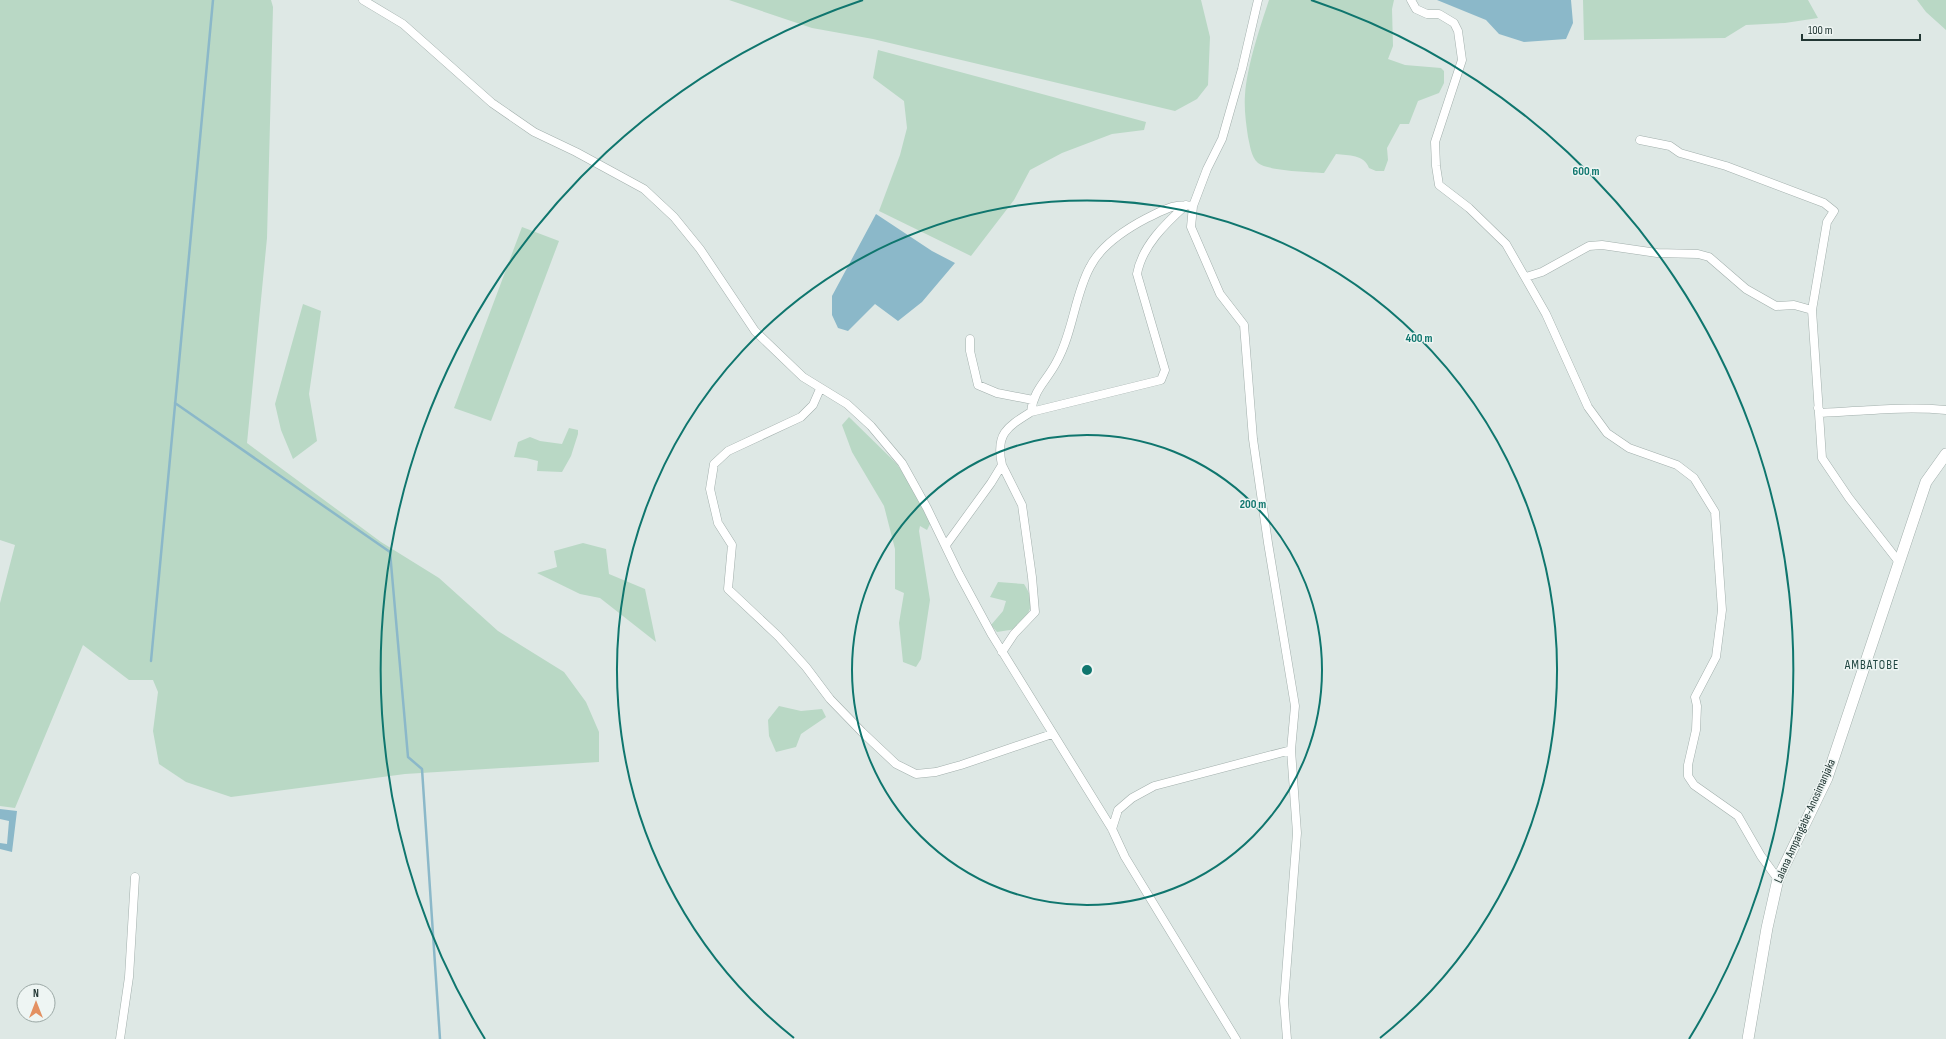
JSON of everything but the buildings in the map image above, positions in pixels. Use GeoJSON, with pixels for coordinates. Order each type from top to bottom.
{"type":"FeatureCollection","features":[{"type":"Feature","properties":{"kind":"street"},"geometry":{"type":"LineString","coordinates":[[362,0],[403,24],[492,102],[534,132],[576,152],[644,189],[674,218],[700,249],[755,331],[803,377],[820,389],[847,404],[872,426],[902,463],[946,545],[959,574],[1002,652],[1112,829],[1125,857],[1236,1039]]}},
{"type":"Feature","properties":{"kind":"street"},"geometry":{"type":"LineString","coordinates":[[1002,652],[1014,634],[1035,612],[1032,577],[1022,504],[1002,465],[1000,438],[1010,425],[1032,412],[1161,380],[1165,370],[1137,274],[1140,261],[1164,225],[1189,206],[1222,139],[1242,69],[1258,0]]}},
{"type":"Feature","properties":{"kind":"street"},"geometry":{"type":"LineString","coordinates":[[1411,0],[1416,9],[1427,14],[1438,14],[1454,23],[1458,31],[1462,60],[1451,99],[1435,142],[1436,166],[1439,185],[1469,208],[1506,244],[1546,314],[1588,407],[1607,433],[1629,448],[1677,466],[1694,478],[1715,512],[1722,610],[1716,657],[1695,697],[1698,706],[1696,730],[1688,766],[1688,776],[1694,785],[1738,816],[1761,856],[1778,879]]}},
{"type":"Feature","properties":{"kind":"street"},"geometry":{"type":"LineString","coordinates":[[1640,140],[1670,146],[1680,153],[1726,166],[1830,206],[1834,211],[1827,222],[1812,310],[1822,458],[1849,498],[1899,562]]}},
{"type":"Feature","properties":{"kind":"street"},"geometry":{"type":"LineString","coordinates":[[1032,412],[1033,400],[1037,390],[1057,362],[1090,266],[1108,244],[1135,224],[1180,204],[1189,206]]}},
{"type":"Feature","properties":{"kind":"street"},"geometry":{"type":"LineString","coordinates":[[1189,206],[1191,228],[1220,294],[1244,325],[1254,439],[1268,544],[1295,706],[1291,750],[1297,833],[1284,1002],[1287,1039]]}},
{"type":"Feature","properties":{"kind":"street"},"geometry":{"type":"LineString","coordinates":[[1526,277],[1542,272],[1588,246],[1602,245],[1657,253],[1698,254],[1709,257],[1746,289],[1776,306],[1794,305],[1812,310]]}},
{"type":"Feature","properties":{"kind":"street"},"geometry":{"type":"LineString","coordinates":[[970,339],[970,351],[978,385],[997,394],[1033,400]]}},
{"type":"Feature","properties":{"kind":"street"},"geometry":{"type":"LineString","coordinates":[[820,389],[813,405],[801,417],[728,451],[714,464],[710,489],[718,523],[732,545],[728,588],[778,636],[806,667],[830,699],[862,732],[896,764],[916,774],[936,772],[961,765],[1052,734]]}},
{"type":"Feature","properties":{"kind":"street"},"geometry":{"type":"LineString","coordinates":[[1818,408],[1821,413],[1920,408],[1946,410]]}},
{"type":"Feature","properties":{"kind":"street","name":"Lalana Ampangabe-Anosimanjaka"},"geometry":{"type":"LineString","coordinates":[[1748,1039],[1767,928],[1778,879],[1827,778],[1899,562],[1912,528],[1926,482],[1946,454]]}},
{"type":"Feature","properties":{"kind":"street"},"geometry":{"type":"LineString","coordinates":[[946,545],[991,484],[1002,465]]}},
{"type":"Feature","properties":{"kind":"street"},"geometry":{"type":"LineString","coordinates":[[1112,829],[1118,810],[1132,798],[1154,786],[1291,750]]}},
{"type":"Feature","properties":{"kind":"street"},"geometry":{"type":"LineString","coordinates":[[120,1039],[129,976],[135,877]]}},
{"type":"Feature","properties":{"kind":"green space"},"geometry":{"type":"Polygon","coordinates":[[[0,0],[271,0],[273,7],[267,238],[247,443],[381,542],[439,578],[498,631],[564,672],[586,702],[599,732],[599,762],[405,774],[231,797],[186,782],[159,764],[153,731],[158,692],[153,680],[129,680],[83,645],[15,808],[0,806],[0,603],[15,545],[0,540],[0,0]]]}},
{"type":"Feature","properties":{"kind":"green space"},"geometry":{"type":"Polygon","coordinates":[[[729,0],[1201,0],[1210,37],[1208,85],[1197,99],[1175,111],[873,39],[812,28],[729,0]]]}},
{"type":"Feature","properties":{"kind":"green space"},"geometry":{"type":"Polygon","coordinates":[[[1269,0],[1394,0],[1392,9],[1393,46],[1388,59],[1405,65],[1441,68],[1444,71],[1444,83],[1439,93],[1418,101],[1409,124],[1400,124],[1387,148],[1388,160],[1384,171],[1376,171],[1369,168],[1364,160],[1356,156],[1336,154],[1324,173],[1290,171],[1271,168],[1263,166],[1254,158],[1248,137],[1245,111],[1246,84],[1251,59],[1269,0]]]}},
{"type":"Feature","properties":{"kind":"green space"},"geometry":{"type":"Polygon","coordinates":[[[1583,0],[1808,0],[1818,18],[1785,23],[1746,25],[1725,38],[1584,40],[1583,0]]]}},
{"type":"Feature","properties":{"kind":"green space"},"geometry":{"type":"Polygon","coordinates":[[[1917,0],[1946,0],[1946,30],[1926,12],[1917,0]]]}},
{"type":"Feature","properties":{"kind":"green space"},"geometry":{"type":"Polygon","coordinates":[[[878,50],[1146,122],[1144,130],[1112,134],[1062,153],[1030,170],[1014,200],[971,256],[879,211],[900,155],[907,128],[904,101],[873,78],[878,50]]]}},
{"type":"Feature","properties":{"kind":"green space"},"geometry":{"type":"Polygon","coordinates":[[[522,227],[559,241],[491,421],[454,408],[522,227]]]}},
{"type":"Feature","properties":{"kind":"green space"},"geometry":{"type":"Polygon","coordinates":[[[303,304],[321,311],[309,394],[317,441],[293,459],[281,430],[275,404],[303,304]]]}},
{"type":"Feature","properties":{"kind":"green space"},"geometry":{"type":"Polygon","coordinates":[[[849,417],[896,463],[911,484],[931,522],[927,530],[920,526],[919,531],[930,600],[921,659],[916,667],[903,662],[899,623],[904,593],[895,589],[895,549],[884,506],[852,452],[842,425],[849,417]]]}},
{"type":"Feature","properties":{"kind":"green space"},"geometry":{"type":"Polygon","coordinates":[[[569,428],[578,430],[578,434],[571,456],[562,472],[537,471],[538,461],[514,457],[518,442],[530,437],[540,441],[562,444],[569,428]]]}},
{"type":"Feature","properties":{"kind":"green space"},"geometry":{"type":"Polygon","coordinates":[[[583,543],[606,549],[609,574],[645,589],[656,642],[600,598],[580,594],[537,573],[557,567],[554,551],[583,543]]]}},
{"type":"Feature","properties":{"kind":"green space"},"geometry":{"type":"Polygon","coordinates":[[[998,582],[1024,584],[1028,591],[1031,603],[1030,608],[1025,618],[1016,629],[997,632],[991,625],[1003,611],[1006,601],[990,597],[998,582]]]}},
{"type":"Feature","properties":{"kind":"green space"},"geometry":{"type":"Polygon","coordinates":[[[779,706],[801,711],[822,709],[826,717],[801,734],[796,747],[776,752],[769,736],[768,720],[779,706]]]}},
{"type":"Feature","properties":{"kind":"water"},"geometry":{"type":"Polygon","coordinates":[[[1437,0],[1571,0],[1573,23],[1566,39],[1524,42],[1499,34],[1486,20],[1437,0]]]}},
{"type":"Feature","properties":{"kind":"water"},"geometry":{"type":"Polygon","coordinates":[[[876,214],[932,251],[955,263],[922,302],[898,321],[875,304],[848,331],[838,328],[832,315],[832,296],[876,214]]]}},
{"type":"Feature","properties":{"kind":"water"},"geometry":{"type":"Polygon","coordinates":[[[0,809],[17,811],[12,852],[0,849],[0,843],[7,844],[9,821],[0,819],[0,809]]]}},
{"type":"Feature","properties":{"kind":"waterway"},"geometry":{"type":"LineString","coordinates":[[151,661],[213,0]]}},
{"type":"Feature","properties":{"kind":"waterway"},"geometry":{"type":"LineString","coordinates":[[175,403],[390,552],[408,757],[422,769],[440,1039]]}},
{"type":"Feature","properties":{"kind":"district","name":"AMBATOBE"},"geometry":{"type":"Point","coordinates":[1872,665]}}]}
